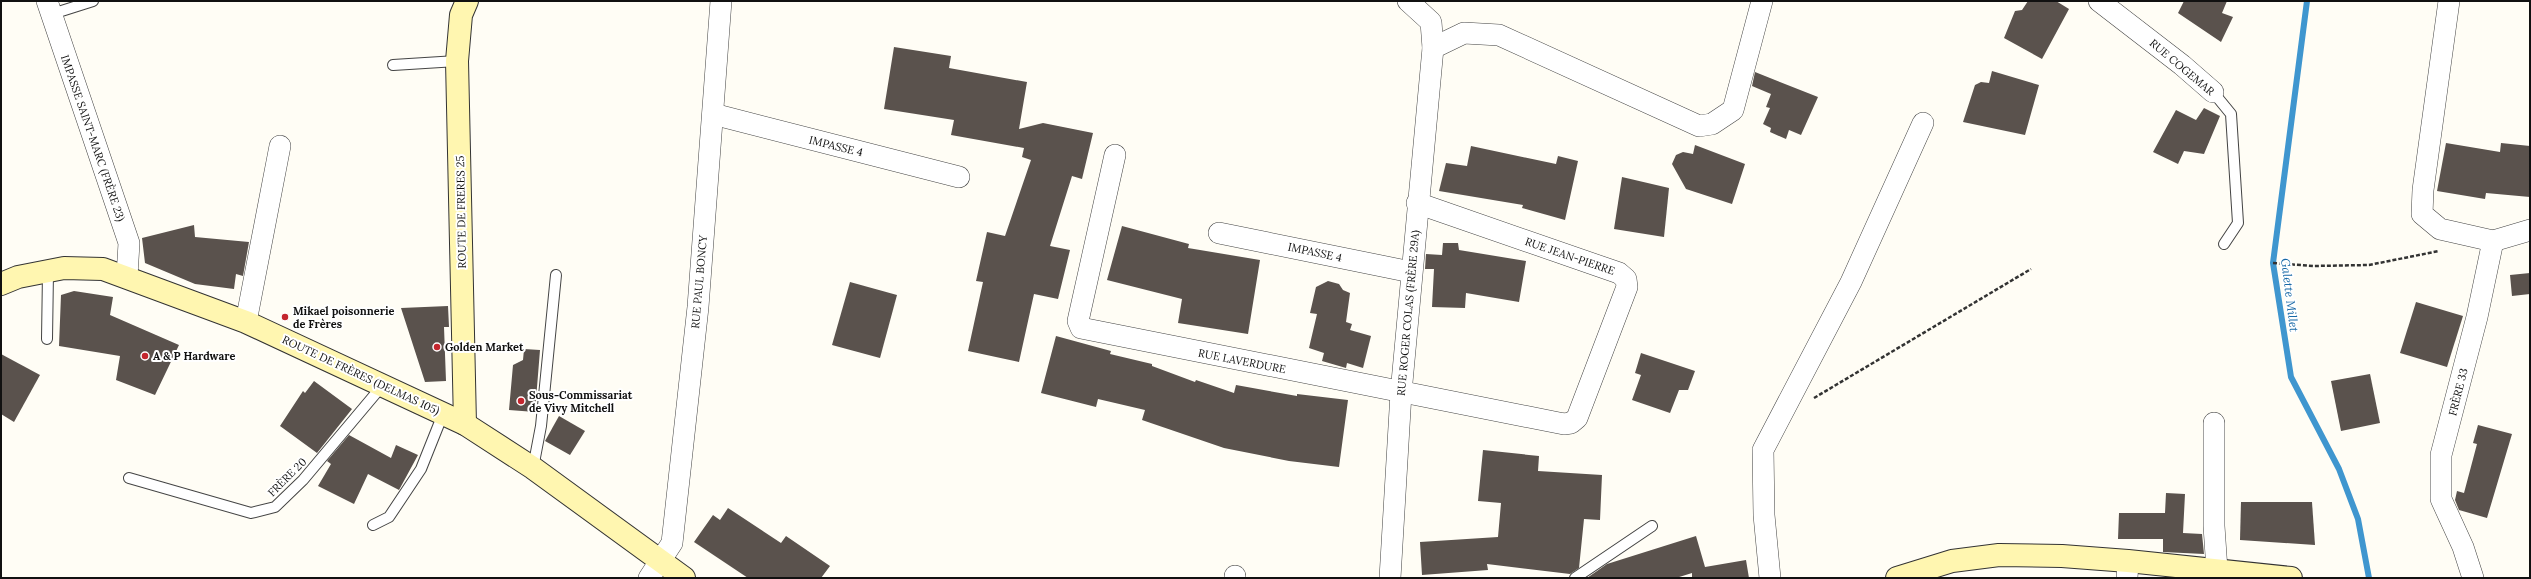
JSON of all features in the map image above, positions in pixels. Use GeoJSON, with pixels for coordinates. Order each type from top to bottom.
{"type":"FeatureCollection","features":[{"type":"Feature","properties":{"kind":"main road","name":"ROUTE DE FRERES 25"},"geometry":{"type":"LineString","coordinates":[[465,424],[458,61],[461,15],[467,1]]}},
{"type":"Feature","properties":{"kind":"main road","name":"ROUTE DE FRÈRES (DELMAS 105)"},"geometry":{"type":"LineString","coordinates":[[1,284],[18,277],[64,268],[103,269],[127,276],[246,322],[465,424],[533,468],[662,560],[684,578]]}},
{"type":"Feature","properties":{"kind":"main road"},"geometry":{"type":"LineString","coordinates":[[1897,578],[1952,561],[1999,555],[2062,556],[2128,569],[2217,570],[2291,578]]}},
{"type":"Feature","properties":{"kind":"street","name":"RUE PAUL BONCY"},"geometry":{"type":"LineString","coordinates":[[650,578],[672,542],[698,307],[721,1]]}},
{"type":"Feature","properties":{"kind":"street","name":"RUE ROGER COLAS (FRÈRE 29A)"},"geometry":{"type":"LineString","coordinates":[[1390,578],[1401,393],[1417,203],[1433,48],[1431,22],[1408,1]]}},
{"type":"Feature","properties":{"kind":"street"},"geometry":{"type":"LineString","coordinates":[[1433,48],[1464,33],[1499,35],[1699,126],[1712,124],[1733,110],[1762,1]]}},
{"type":"Feature","properties":{"kind":"street","name":"RUE COGEMAR"},"geometry":{"type":"LineString","coordinates":[[2099,1],[2182,64],[2213,92]]}},
{"type":"Feature","properties":{"kind":"street"},"geometry":{"type":"LineString","coordinates":[[2449,1],[2423,190],[2422,214],[2440,229],[2493,241],[2530,230]]}},
{"type":"Feature","properties":{"kind":"street","name":"IMPASSE SAINT-MARC (FRÈRE 23)"},"geometry":{"type":"LineString","coordinates":[[49,7],[129,243],[127,276]]}},
{"type":"Feature","properties":{"kind":"street","name":"IMPASSE 4"},"geometry":{"type":"LineString","coordinates":[[712,114],[959,178]]}},
{"type":"Feature","properties":{"kind":"street"},"geometry":{"type":"LineString","coordinates":[[1770,578],[1764,515],[1763,450],[1851,282],[1923,123]]}},
{"type":"Feature","properties":{"kind":"street"},"geometry":{"type":"LineString","coordinates":[[246,322],[280,146]]}},
{"type":"Feature","properties":{"kind":"street","name":"RUE LAVERDURE"},"geometry":{"type":"LineString","coordinates":[[1116,155],[1078,321],[1081,328],[1401,393],[1564,424],[1571,423],[1577,418]]}},
{"type":"Feature","properties":{"kind":"street","name":"RUE JEAN-PIERRE"},"geometry":{"type":"LineString","coordinates":[[1417,203],[1619,273],[1626,279],[1627,287],[1577,418]]}},
{"type":"Feature","properties":{"kind":"street","name":"IMPASSE 4"},"geometry":{"type":"LineString","coordinates":[[1219,233],[1411,272]]}},
{"type":"Feature","properties":{"kind":"street","name":"FRÈRE 33"},"geometry":{"type":"LineString","coordinates":[[2473,578],[2463,547],[2441,499],[2441,455],[2477,317],[2493,241]]}},
{"type":"Feature","properties":{"kind":"street"},"geometry":{"type":"LineString","coordinates":[[2214,423],[2214,526],[2217,570]]}},
{"type":"Feature","properties":{"kind":"lane"},"geometry":{"type":"LineString","coordinates":[[49,7],[93,1]]}},
{"type":"Feature","properties":{"kind":"lane"},"geometry":{"type":"LineString","coordinates":[[393,65],[458,61]]}},
{"type":"Feature","properties":{"kind":"lane","name":"RUE COGEMAR"},"geometry":{"type":"LineString","coordinates":[[2213,92],[2231,114],[2238,223],[2224,244]]}},
{"type":"Feature","properties":{"kind":"lane"},"geometry":{"type":"LineString","coordinates":[[47,339],[48,272]]}},
{"type":"Feature","properties":{"kind":"lane"},"geometry":{"type":"LineString","coordinates":[[533,468],[542,426],[556,275]]}},
{"type":"Feature","properties":{"kind":"lane","name":"FRÈRE 20"},"geometry":{"type":"LineString","coordinates":[[129,478],[251,513],[275,507],[304,480],[382,386]]}},
{"type":"Feature","properties":{"kind":"lane"},"geometry":{"type":"LineString","coordinates":[[373,525],[389,517],[421,469],[443,414]]}},
{"type":"Feature","properties":{"kind":"lane"},"geometry":{"type":"LineString","coordinates":[[1575,578],[1652,526]]}},
{"type":"Feature","properties":{"kind":"path"},"geometry":{"type":"LineString","coordinates":[[2273,263],[2313,266],[2369,265],[2441,251]]}},
{"type":"Feature","properties":{"kind":"path"},"geometry":{"type":"LineString","coordinates":[[1807,403],[2031,269]]}},
{"type":"Feature","properties":{"kind":"building"},"geometry":{"type":"Polygon","coordinates":[[[2028,1],[2056,1],[2069,9],[2042,59],[2004,38],[2015,11],[2022,10],[2028,1]]]}},
{"type":"Feature","properties":{"kind":"building"},"geometry":{"type":"Polygon","coordinates":[[[2184,1],[2227,1],[2222,13],[2233,17],[2221,42],[2178,13],[2184,1]]]}},
{"type":"Feature","properties":{"kind":"building"},"geometry":{"type":"Polygon","coordinates":[[[894,47],[951,56],[949,68],[1027,82],[1019,129],[1043,123],[1093,133],[1082,179],[1072,176],[1050,246],[1070,250],[1058,299],[1034,294],[1019,362],[968,351],[983,282],[976,281],[987,232],[1005,236],[1031,160],[1022,157],[1024,148],[951,135],[954,120],[884,109],[894,47]]]}},
{"type":"Feature","properties":{"kind":"building"},"geometry":{"type":"Polygon","coordinates":[[[1992,71],[2039,85],[2025,135],[1963,122],[1975,85],[1981,82],[1989,83],[1992,71]]]}},
{"type":"Feature","properties":{"kind":"building"},"geometry":{"type":"Polygon","coordinates":[[[1755,72],[1818,97],[1801,135],[1789,130],[1786,139],[1770,132],[1771,128],[1763,124],[1770,108],[1766,107],[1771,94],[1752,86],[1755,72]]]}},
{"type":"Feature","properties":{"kind":"building"},"geometry":{"type":"Polygon","coordinates":[[[2204,108],[2220,116],[2204,154],[2184,151],[2178,164],[2153,152],[2176,110],[2196,120],[2204,108]]]}},
{"type":"Feature","properties":{"kind":"building"},"geometry":{"type":"Polygon","coordinates":[[[2446,143],[2500,152],[2501,143],[2530,146],[2530,197],[2486,193],[2485,199],[2437,191],[2446,143]]]}},
{"type":"Feature","properties":{"kind":"building"},"geometry":{"type":"Polygon","coordinates":[[[1695,145],[1745,164],[1732,204],[1686,189],[1672,164],[1676,155],[1683,152],[1693,154],[1695,145]]]}},
{"type":"Feature","properties":{"kind":"building"},"geometry":{"type":"Polygon","coordinates":[[[1471,146],[1556,164],[1558,156],[1578,161],[1565,220],[1522,208],[1523,205],[1439,191],[1446,163],[1467,166],[1471,146]]]}},
{"type":"Feature","properties":{"kind":"building"},"geometry":{"type":"Polygon","coordinates":[[[1622,177],[1669,188],[1664,237],[1614,229],[1622,177]]]}},
{"type":"Feature","properties":{"kind":"building"},"geometry":{"type":"Polygon","coordinates":[[[194,225],[195,237],[249,242],[243,276],[236,274],[234,289],[195,284],[145,263],[142,238],[194,225]]]}},
{"type":"Feature","properties":{"kind":"building"},"geometry":{"type":"Polygon","coordinates":[[[1122,226],[1189,244],[1188,248],[1260,260],[1248,334],[1178,323],[1182,299],[1107,280],[1122,226]]]}},
{"type":"Feature","properties":{"kind":"building"},"geometry":{"type":"Polygon","coordinates":[[[1443,243],[1458,243],[1459,250],[1526,261],[1519,302],[1466,293],[1465,308],[1432,307],[1434,269],[1425,269],[1426,254],[1442,255],[1443,243]]]}},
{"type":"Feature","properties":{"kind":"building"},"geometry":{"type":"Polygon","coordinates":[[[2530,273],[2530,294],[2512,296],[2510,275],[2530,273]]]}},
{"type":"Feature","properties":{"kind":"building"},"geometry":{"type":"Polygon","coordinates":[[[1328,281],[1339,284],[1343,290],[1350,293],[1346,322],[1352,324],[1350,330],[1371,336],[1363,368],[1347,363],[1346,368],[1322,361],[1324,353],[1309,348],[1317,314],[1310,313],[1316,287],[1328,281]]]}},
{"type":"Feature","properties":{"kind":"building"},"geometry":{"type":"Polygon","coordinates":[[[850,282],[897,295],[880,358],[832,345],[850,282]]]}},
{"type":"Feature","properties":{"kind":"building"},"geometry":{"type":"Polygon","coordinates":[[[74,291],[113,297],[110,315],[179,345],[155,395],[116,380],[120,356],[59,346],[61,295],[74,291]]]}},
{"type":"Feature","properties":{"kind":"building"},"geometry":{"type":"Polygon","coordinates":[[[2416,302],[2463,316],[2447,367],[2400,353],[2416,302]]]}},
{"type":"Feature","properties":{"kind":"building"},"geometry":{"type":"Polygon","coordinates":[[[448,306],[449,327],[444,327],[446,381],[425,382],[401,308],[448,306]]]}},
{"type":"Feature","properties":{"kind":"building"},"geometry":{"type":"Polygon","coordinates":[[[1056,336],[1111,351],[1110,354],[1152,364],[1152,366],[1195,382],[1196,380],[1234,393],[1236,385],[1297,396],[1297,394],[1348,400],[1339,467],[1289,461],[1224,448],[1142,420],[1145,410],[1098,399],[1096,407],[1041,393],[1056,336]]]}},
{"type":"Feature","properties":{"kind":"building"},"geometry":{"type":"Polygon","coordinates":[[[524,349],[540,350],[535,412],[509,410],[513,365],[523,360],[524,349]]]}},
{"type":"Feature","properties":{"kind":"building"},"geometry":{"type":"Polygon","coordinates":[[[1641,353],[1695,371],[1688,390],[1679,390],[1670,413],[1632,400],[1641,375],[1635,373],[1641,353]]]}},
{"type":"Feature","properties":{"kind":"building"},"geometry":{"type":"Polygon","coordinates":[[[1,354],[40,375],[14,422],[1,414],[1,354]]]}},
{"type":"Feature","properties":{"kind":"building"},"geometry":{"type":"Polygon","coordinates":[[[2370,374],[2380,423],[2341,431],[2331,381],[2370,374]]]}},
{"type":"Feature","properties":{"kind":"building"},"geometry":{"type":"Polygon","coordinates":[[[314,381],[352,409],[317,453],[280,426],[303,391],[305,393],[314,381]]]}},
{"type":"Feature","properties":{"kind":"building"},"geometry":{"type":"Polygon","coordinates":[[[559,416],[585,431],[570,455],[545,441],[559,416]]]}},
{"type":"Feature","properties":{"kind":"building"},"geometry":{"type":"Polygon","coordinates":[[[2478,425],[2512,434],[2487,518],[2459,510],[2455,500],[2457,491],[2464,493],[2477,444],[2473,443],[2478,425]]]}},
{"type":"Feature","properties":{"kind":"building"},"geometry":{"type":"Polygon","coordinates":[[[349,435],[391,458],[396,445],[418,455],[399,490],[368,474],[354,504],[318,486],[331,464],[327,461],[349,435]]]}},
{"type":"Feature","properties":{"kind":"building"},"geometry":{"type":"Polygon","coordinates":[[[1483,450],[1539,456],[1538,471],[1602,475],[1600,520],[1584,519],[1579,568],[1570,574],[1487,564],[1488,570],[1422,575],[1420,542],[1498,537],[1501,503],[1478,501],[1483,450]]]}},
{"type":"Feature","properties":{"kind":"building"},"geometry":{"type":"Polygon","coordinates":[[[2166,493],[2185,494],[2183,533],[2202,534],[2204,554],[2163,552],[2163,539],[2118,539],[2119,513],[2165,513],[2166,493]]]}},
{"type":"Feature","properties":{"kind":"building"},"geometry":{"type":"Polygon","coordinates":[[[2241,502],[2312,502],[2315,545],[2240,540],[2241,502]]]}},
{"type":"Feature","properties":{"kind":"building"},"geometry":{"type":"Polygon","coordinates":[[[728,508],[781,543],[786,536],[830,566],[821,578],[748,578],[694,542],[713,515],[720,520],[728,508]]]}},
{"type":"Feature","properties":{"kind":"building"},"geometry":{"type":"Polygon","coordinates":[[[1696,536],[1705,567],[1746,560],[1749,578],[1692,578],[1692,573],[1676,578],[1587,578],[1607,564],[1696,536]]]}},
{"type":"Feature","properties":{"kind":"waterway","name":"Galette Millet"},"geometry":{"type":"LineString","coordinates":[[2307,1],[2273,263],[2291,377],[2339,469],[2358,519],[2369,578]]}},
{"type":"Feature","properties":{"kind":"place","name":"Mikael poisonnerie de Frères"},"geometry":{"type":"Point","coordinates":[285,317]}},
{"type":"Feature","properties":{"kind":"place","name":"Golden Market"},"geometry":{"type":"Point","coordinates":[437,347]}},
{"type":"Feature","properties":{"kind":"place","name":"A & P Hardware"},"geometry":{"type":"Point","coordinates":[145,356]}},
{"type":"Feature","properties":{"kind":"place","name":"Sous-Commissariat de Vivy Mitchell"},"geometry":{"type":"Point","coordinates":[521,401]}}]}
